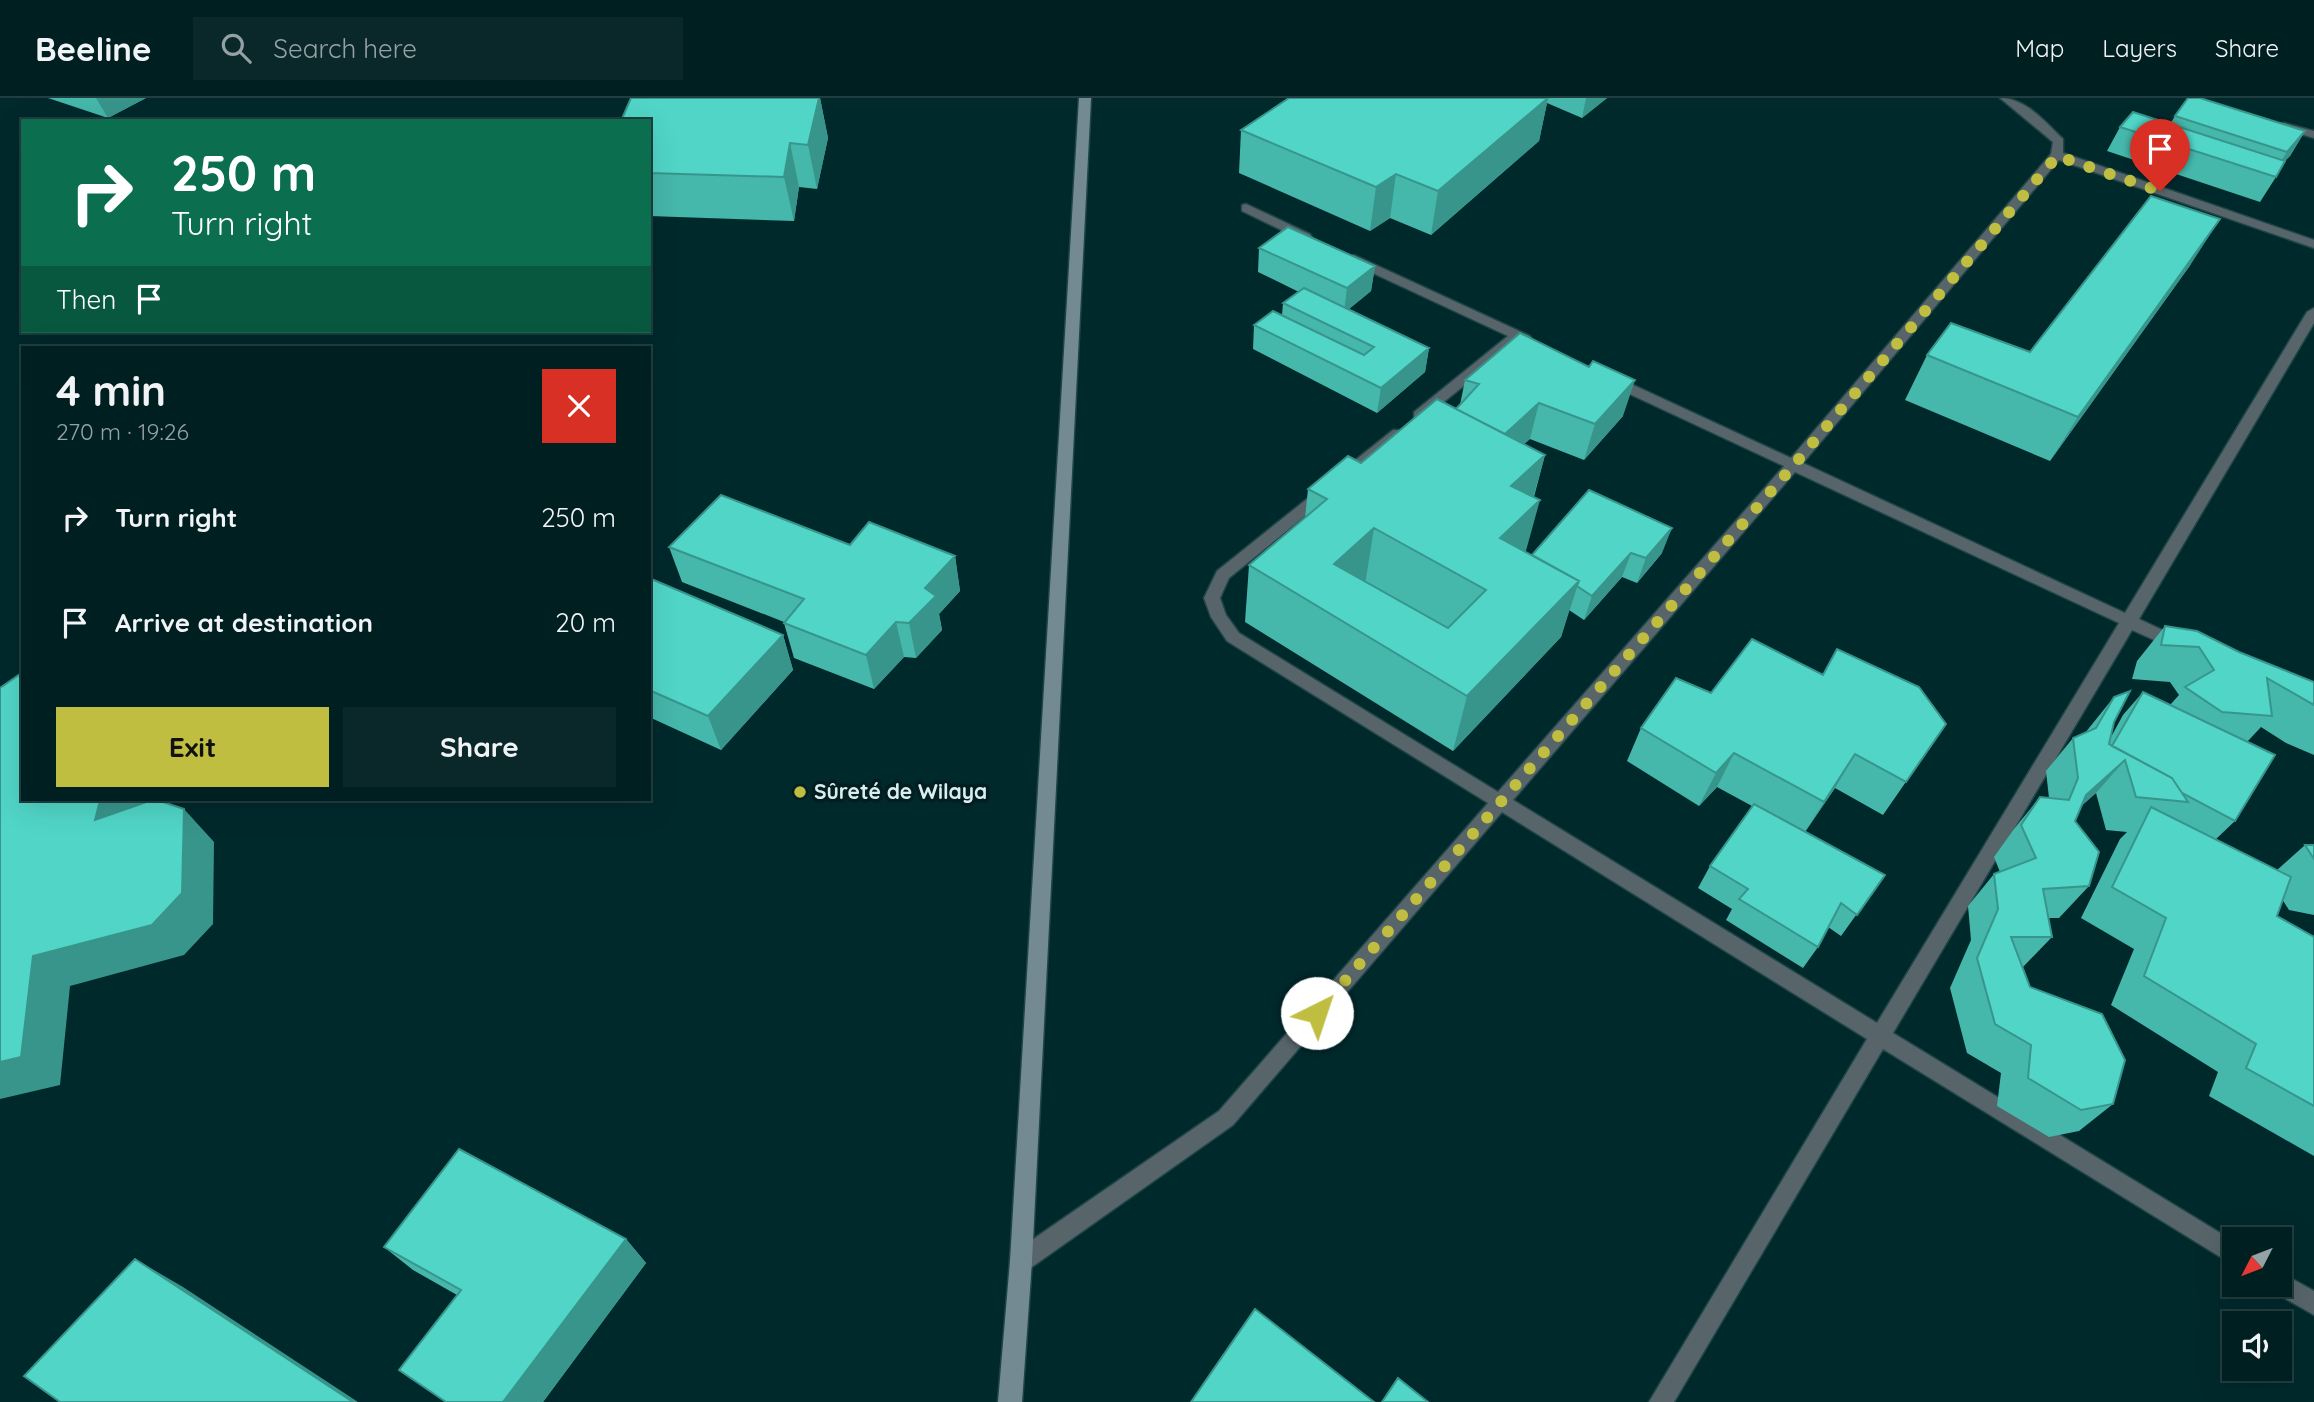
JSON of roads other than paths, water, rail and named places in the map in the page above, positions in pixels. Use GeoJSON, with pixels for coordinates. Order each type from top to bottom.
{"type":"FeatureCollection","features":[{"type":"Feature","properties":{"kind":"main road"},"geometry":{"type":"LineString","coordinates":[[1010,1402],[1021,1261],[1085,98]]}},
{"type":"Feature","properties":{"kind":"lane"},"geometry":{"type":"LineString","coordinates":[[1021,1261],[1226,1118],[1793,466],[2057,156],[2059,141],[2031,115],[2006,98]]}},
{"type":"Feature","properties":{"kind":"lane"},"geometry":{"type":"LineString","coordinates":[[2277,124],[2314,135]]}},
{"type":"Feature","properties":{"kind":"lane"},"geometry":{"type":"LineString","coordinates":[[2057,156],[2314,244]]}},
{"type":"Feature","properties":{"kind":"lane"},"geometry":{"type":"LineString","coordinates":[[1246,208],[1320,243]]}},
{"type":"Feature","properties":{"kind":"lane"},"geometry":{"type":"LineString","coordinates":[[1345,255],[1542,347]]}},
{"type":"Feature","properties":{"kind":"lane"},"geometry":{"type":"LineString","coordinates":[[1661,1402],[2314,312]]}},
{"type":"Feature","properties":{"kind":"lane"},"geometry":{"type":"LineString","coordinates":[[1517,335],[1223,575],[1212,598],[1219,617],[1233,637],[2222,1247]]}},
{"type":"Feature","properties":{"kind":"lane"},"geometry":{"type":"LineString","coordinates":[[1592,371],[2192,650]]}},
{"type":"Feature","properties":{"kind":"lane"},"geometry":{"type":"LineString","coordinates":[[2292,1290],[2314,1304]]}},
{"type":"Feature","properties":{"kind":"place","name":"Sûreté de Wilaya"},"geometry":{"type":"Point","coordinates":[800,792]}}]}
